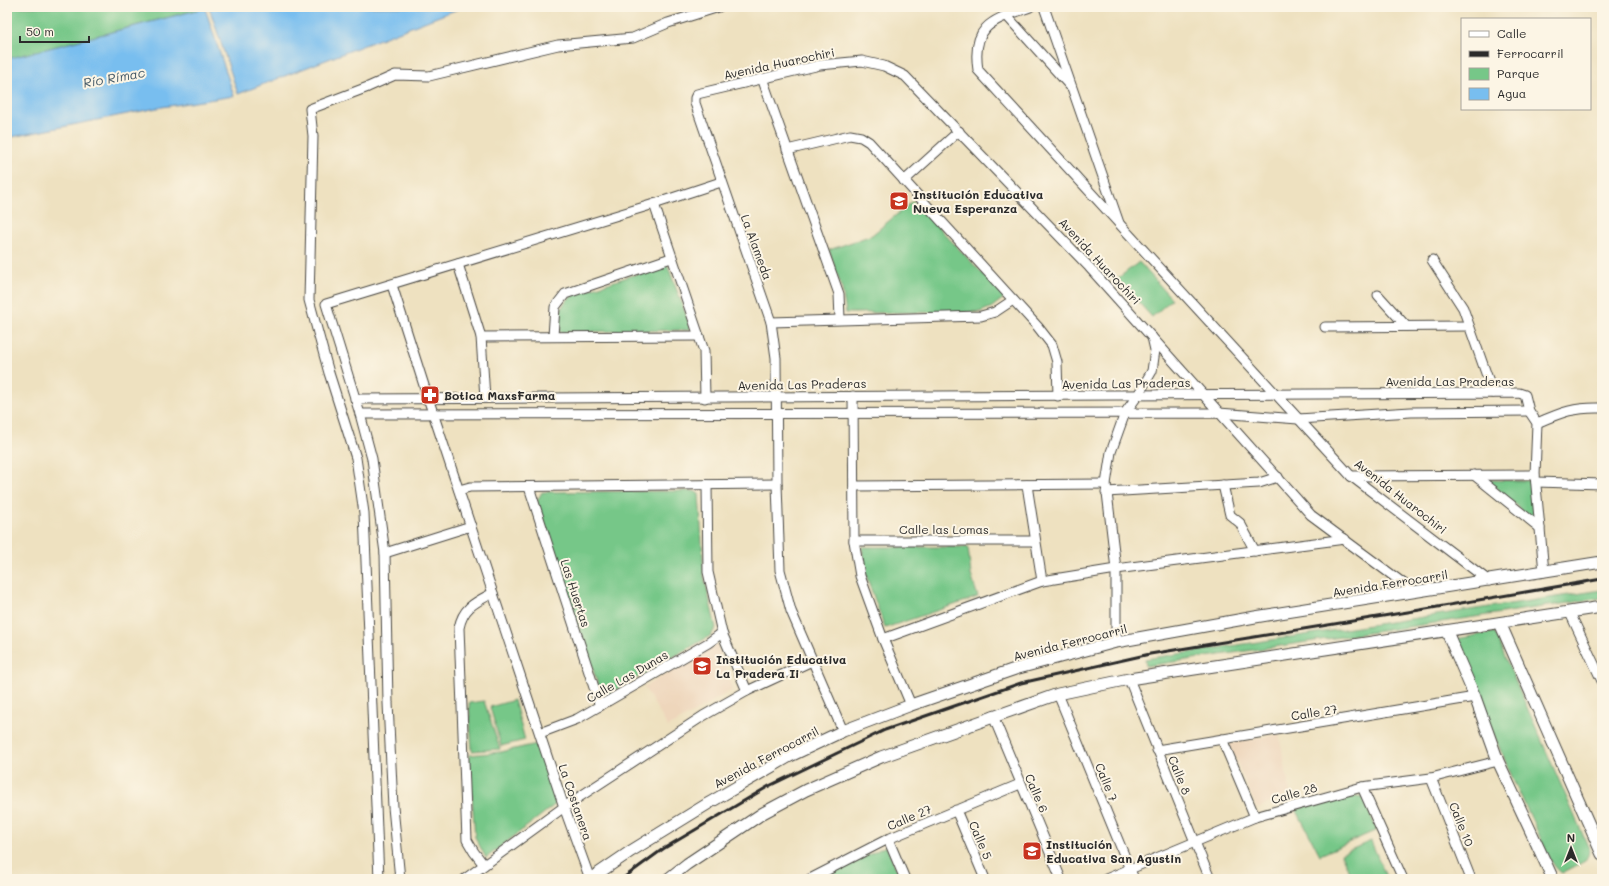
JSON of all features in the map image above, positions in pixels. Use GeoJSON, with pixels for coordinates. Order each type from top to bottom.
{"type":"FeatureCollection","features":[{"type":"Feature","properties":{"kind":"street"},"geometry":{"type":"LineString","coordinates":[[379,879],[364,513],[356,458],[329,373],[309,300],[313,136],[310,109],[395,75],[429,76],[558,45],[633,38],[668,23],[719,7]]}},
{"type":"Feature","properties":{"kind":"street","name":"Avenida Huarochiri"},"geometry":{"type":"LineString","coordinates":[[1030,7],[989,24],[982,32],[977,43],[976,57],[978,70],[1351,476],[1489,581]]}},
{"type":"Feature","properties":{"kind":"street"},"geometry":{"type":"LineString","coordinates":[[1044,7],[1120,226]]}},
{"type":"Feature","properties":{"kind":"street"},"geometry":{"type":"LineString","coordinates":[[1006,16],[1072,88]]}},
{"type":"Feature","properties":{"kind":"street","name":"Avenida Huarochiri"},"geometry":{"type":"LineString","coordinates":[[697,94],[820,65],[848,62],[862,61],[884,66],[905,76],[1089,267],[1311,515],[1415,592]]}},
{"type":"Feature","properties":{"kind":"street"},"geometry":{"type":"LineString","coordinates":[[762,78],[838,294],[840,319]]}},
{"type":"Feature","properties":{"kind":"street","name":"La Alameda"},"geometry":{"type":"LineString","coordinates":[[697,94],[695,103],[721,182],[771,322],[776,358],[777,484],[780,570],[791,611],[843,731]]}},
{"type":"Feature","properties":{"kind":"street"},"geometry":{"type":"LineString","coordinates":[[904,181],[959,131]]}},
{"type":"Feature","properties":{"kind":"street"},"geometry":{"type":"LineString","coordinates":[[787,150],[850,135],[861,137],[875,147],[904,181],[1038,327],[1052,345],[1057,362],[1058,396]]}},
{"type":"Feature","properties":{"kind":"street"},"geometry":{"type":"LineString","coordinates":[[400,879],[393,807],[388,703],[385,553],[372,459],[360,414],[326,304],[654,204],[721,182]]}},
{"type":"Feature","properties":{"kind":"street"},"geometry":{"type":"LineString","coordinates":[[654,204],[671,258],[704,351],[705,398]]}},
{"type":"Feature","properties":{"kind":"street"},"geometry":{"type":"LineString","coordinates":[[553,336],[555,307],[565,294],[671,258]]}},
{"type":"Feature","properties":{"kind":"street"},"geometry":{"type":"LineString","coordinates":[[1432,260],[1463,308],[1493,393]]}},
{"type":"Feature","properties":{"kind":"street"},"geometry":{"type":"LineString","coordinates":[[458,264],[481,337],[485,398]]}},
{"type":"Feature","properties":{"kind":"street","name":"La Costanera"},"geometry":{"type":"LineString","coordinates":[[392,284],[428,398],[564,807],[590,879]]}},
{"type":"Feature","properties":{"kind":"street"},"geometry":{"type":"LineString","coordinates":[[1378,295],[1406,326]]}},
{"type":"Feature","properties":{"kind":"street"},"geometry":{"type":"LineString","coordinates":[[771,322],[981,316],[995,312],[1013,300]]}},
{"type":"Feature","properties":{"kind":"street"},"geometry":{"type":"LineString","coordinates":[[1325,327],[1469,326]]}},
{"type":"Feature","properties":{"kind":"street"},"geometry":{"type":"LineString","coordinates":[[481,337],[699,336]]}},
{"type":"Feature","properties":{"kind":"street"},"geometry":{"type":"LineString","coordinates":[[1116,642],[1116,569],[1106,488],[1111,452],[1125,413],[1138,395],[1152,371],[1155,350],[1152,336]]}},
{"type":"Feature","properties":{"kind":"street","name":"Avenida Las Praderas"},"geometry":{"type":"LineString","coordinates":[[355,399],[1523,393],[1526,395],[1529,411]]}},
{"type":"Feature","properties":{"kind":"street"},"geometry":{"type":"LineString","coordinates":[[853,396],[854,541],[860,576],[883,639],[911,705]]}},
{"type":"Feature","properties":{"kind":"street"},"geometry":{"type":"LineString","coordinates":[[1537,423],[1566,411],[1584,408],[1602,408]]}},
{"type":"Feature","properties":{"kind":"street"},"geometry":{"type":"LineString","coordinates":[[360,414],[1219,413],[1298,419],[1411,412],[1529,411],[1537,423],[1535,479],[1544,572]]}},
{"type":"Feature","properties":{"kind":"street"},"geometry":{"type":"LineString","coordinates":[[1474,475],[1540,528]]}},
{"type":"Feature","properties":{"kind":"street"},"geometry":{"type":"LineString","coordinates":[[1351,476],[1474,475],[1602,484]]}},
{"type":"Feature","properties":{"kind":"street"},"geometry":{"type":"LineString","coordinates":[[854,486],[1027,485],[1106,488],[1259,483],[1278,477]]}},
{"type":"Feature","properties":{"kind":"street"},"geometry":{"type":"LineString","coordinates":[[459,490],[470,487],[777,484]]}},
{"type":"Feature","properties":{"kind":"street"},"geometry":{"type":"LineString","coordinates":[[707,485],[708,572],[722,632],[746,691]]}},
{"type":"Feature","properties":{"kind":"street"},"geometry":{"type":"LineString","coordinates":[[1027,485],[1042,580]]}},
{"type":"Feature","properties":{"kind":"street"},"geometry":{"type":"LineString","coordinates":[[1223,485],[1230,515],[1240,523],[1255,550]]}},
{"type":"Feature","properties":{"kind":"street","name":"Las Huertas"},"geometry":{"type":"LineString","coordinates":[[529,487],[600,706]]}},
{"type":"Feature","properties":{"kind":"street"},"geometry":{"type":"LineString","coordinates":[[385,553],[471,526]]}},
{"type":"Feature","properties":{"kind":"street"},"geometry":{"type":"LineString","coordinates":[[883,639],[1042,580],[1345,539]]}},
{"type":"Feature","properties":{"kind":"street","name":"Calle las Lomas"},"geometry":{"type":"LineString","coordinates":[[854,541],[1035,541]]}},
{"type":"Feature","properties":{"kind":"street","name":"Avenida Ferrocarril"},"geometry":{"type":"LineString","coordinates":[[590,879],[631,851],[709,803],[790,756],[843,731],[911,705],[1015,669],[1116,642],[1255,617],[1602,562]]}},
{"type":"Feature","properties":{"kind":"street"},"geometry":{"type":"LineString","coordinates":[[484,865],[467,840],[459,628],[465,611],[476,602],[493,593]]}},
{"type":"Feature","properties":{"kind":"street"},"geometry":{"type":"LineString","coordinates":[[668,879],[687,864],[763,813],[806,790],[881,757],[1058,694],[1129,679],[1446,632],[1602,607]]}},
{"type":"Feature","properties":{"kind":"street"},"geometry":{"type":"LineString","coordinates":[[1570,613],[1602,681]]}},
{"type":"Feature","properties":{"kind":"street"},"geometry":{"type":"LineString","coordinates":[[1500,623],[1599,837],[1602,854]]}},
{"type":"Feature","properties":{"kind":"street","name":"Calle Las Dunas"},"geometry":{"type":"LineString","coordinates":[[540,732],[577,719],[708,643],[722,632]]}},
{"type":"Feature","properties":{"kind":"street"},"geometry":{"type":"LineString","coordinates":[[1446,632],[1475,697],[1498,761],[1554,879]]}},
{"type":"Feature","properties":{"kind":"street"},"geometry":{"type":"LineString","coordinates":[[465,879],[564,807],[703,716],[746,691],[812,661]]}},
{"type":"Feature","properties":{"kind":"street","name":"Calle 8"},"geometry":{"type":"LineString","coordinates":[[1129,679],[1210,879]]}},
{"type":"Feature","properties":{"kind":"street","name":"Calle 7"},"geometry":{"type":"LineString","coordinates":[[1058,694],[1134,879]]}},
{"type":"Feature","properties":{"kind":"street","name":"Calle 27"},"geometry":{"type":"LineString","coordinates":[[1157,750],[1475,697]]}},
{"type":"Feature","properties":{"kind":"street","name":"Calle 6"},"geometry":{"type":"LineString","coordinates":[[993,716],[1020,784],[1061,879]]}},
{"type":"Feature","properties":{"kind":"street"},"geometry":{"type":"LineString","coordinates":[[1222,739],[1255,817]]}},
{"type":"Feature","properties":{"kind":"street","name":"Calle 28"},"geometry":{"type":"LineString","coordinates":[[1106,879],[1255,817],[1362,787],[1431,778],[1498,761]]}},
{"type":"Feature","properties":{"kind":"street","name":"Calle 10"},"geometry":{"type":"LineString","coordinates":[[1431,778],[1471,879]]}},
{"type":"Feature","properties":{"kind":"street","name":"Calle 27"},"geometry":{"type":"LineString","coordinates":[[810,879],[888,839],[1020,784]]}},
{"type":"Feature","properties":{"kind":"street"},"geometry":{"type":"LineString","coordinates":[[1362,787],[1403,879]]}},
{"type":"Feature","properties":{"kind":"street","name":"Calle 5"},"geometry":{"type":"LineString","coordinates":[[956,810],[985,879]]}},
{"type":"Feature","properties":{"kind":"street"},"geometry":{"type":"LineString","coordinates":[[888,839],[905,879]]}},
{"type":"Feature","properties":{"kind":"shaded area","name":"Institución Educativa La Pradera Ii"},"geometry":{"type":"Polygon","coordinates":[[[717,644],[732,690],[668,727],[644,687],[717,644]]]}},
{"type":"Feature","properties":{"kind":"shaded area"},"geometry":{"type":"Polygon","coordinates":[[[1279,734],[1290,793],[1257,809],[1229,744],[1279,734]]]}},
{"type":"Feature","properties":{"kind":"green space"},"geometry":{"type":"Polygon","coordinates":[[[7,7],[208,7],[7,59],[7,7]]]}},
{"type":"Feature","properties":{"kind":"green space"},"geometry":{"type":"Polygon","coordinates":[[[913,201],[1005,297],[992,307],[980,312],[846,313],[842,289],[829,250],[872,235],[913,201]]]}},
{"type":"Feature","properties":{"kind":"green space"},"geometry":{"type":"Polygon","coordinates":[[[1139,262],[1172,299],[1152,317],[1117,279],[1139,262]]]}},
{"type":"Feature","properties":{"kind":"green space"},"geometry":{"type":"Polygon","coordinates":[[[667,264],[691,328],[688,330],[559,332],[561,310],[565,302],[575,294],[667,264]]]}},
{"type":"Feature","properties":{"kind":"green space"},"geometry":{"type":"Polygon","coordinates":[[[1487,480],[1530,481],[1535,522],[1487,480]]]}},
{"type":"Feature","properties":{"kind":"green space"},"geometry":{"type":"Polygon","coordinates":[[[694,491],[699,494],[704,576],[716,628],[710,636],[607,695],[600,691],[537,501],[542,492],[694,491]]]}},
{"type":"Feature","properties":{"kind":"green space"},"geometry":{"type":"Polygon","coordinates":[[[862,547],[968,547],[971,575],[978,597],[885,628],[866,575],[862,547]]]}},
{"type":"Feature","properties":{"kind":"green space"},"geometry":{"type":"Polygon","coordinates":[[[1602,590],[1602,598],[1146,666],[1145,659],[1602,590]]]}},
{"type":"Feature","properties":{"kind":"green space"},"geometry":{"type":"Polygon","coordinates":[[[1494,632],[1590,851],[1585,861],[1562,873],[1546,851],[1484,712],[1456,643],[1456,639],[1494,632]]]}},
{"type":"Feature","properties":{"kind":"green space"},"geometry":{"type":"Polygon","coordinates":[[[514,700],[525,740],[501,746],[490,707],[514,700]]]}},
{"type":"Feature","properties":{"kind":"green space"},"geometry":{"type":"Polygon","coordinates":[[[484,701],[500,749],[472,751],[469,703],[484,701]]]}},
{"type":"Feature","properties":{"kind":"green space"},"geometry":{"type":"Polygon","coordinates":[[[537,744],[557,803],[486,858],[475,837],[469,755],[501,752],[537,744]]]}},
{"type":"Feature","properties":{"kind":"green space"},"geometry":{"type":"Polygon","coordinates":[[[1362,796],[1377,830],[1320,855],[1296,809],[1333,799],[1362,796]]]}},
{"type":"Feature","properties":{"kind":"green space"},"geometry":{"type":"Polygon","coordinates":[[[1371,841],[1387,879],[1352,879],[1341,854],[1371,841]]]}},
{"type":"Feature","properties":{"kind":"green space"},"geometry":{"type":"Polygon","coordinates":[[[886,846],[901,879],[820,879],[886,846]]]}},
{"type":"Feature","properties":{"kind":"water"},"geometry":{"type":"Polygon","coordinates":[[[209,7],[463,7],[238,94],[209,7]]]}},
{"type":"Feature","properties":{"kind":"water","name":"Río Rímac"},"geometry":{"type":"Polygon","coordinates":[[[205,8],[234,96],[162,107],[7,138],[7,59],[205,8]]]}},
{"type":"Feature","properties":{"kind":"railway"},"geometry":{"type":"LineString","coordinates":[[622,879],[663,849],[769,786],[885,730],[1021,683],[1150,654],[1602,579]]}},
{"type":"Feature","properties":{"kind":"place","name":"Institución Educativa Nueva Esperanza"},"geometry":{"type":"Point","coordinates":[899,201]}},
{"type":"Feature","properties":{"kind":"place","name":"Botica MaxsFarma"},"geometry":{"type":"Point","coordinates":[430,395]}},
{"type":"Feature","properties":{"kind":"place","name":"Institución Educativa La Pradera Ii"},"geometry":{"type":"Point","coordinates":[702,666]}},
{"type":"Feature","properties":{"kind":"place","name":"Institución Educativa San Agustin"},"geometry":{"type":"Point","coordinates":[1032,851]}}]}
